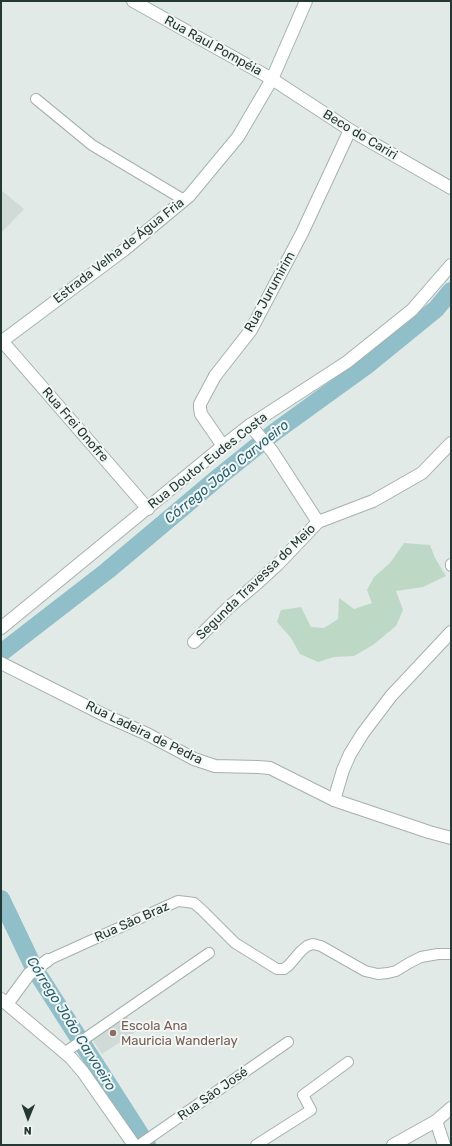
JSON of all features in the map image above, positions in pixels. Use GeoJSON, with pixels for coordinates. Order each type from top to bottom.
{"type":"FeatureCollection","features":[{"type":"Feature","properties":{"kind":"street","name":"Rua Raul Pompéia"},"geometry":{"type":"LineString","coordinates":[[133,1],[272,79]]}},
{"type":"Feature","properties":{"kind":"street","name":"Estrada Velha de Água Fria"},"geometry":{"type":"LineString","coordinates":[[2,341],[124,250],[189,196],[238,137],[272,79],[306,1]]}},
{"type":"Feature","properties":{"kind":"street","name":"Beco do Cariri"},"geometry":{"type":"LineString","coordinates":[[272,79],[350,130],[451,188]]}},
{"type":"Feature","properties":{"kind":"street","name":"Rua Jurumirim"},"geometry":{"type":"LineString","coordinates":[[223,446],[201,414],[200,404],[215,376],[251,330],[302,233],[350,130]]}},
{"type":"Feature","properties":{"kind":"street","name":"Rua Doutor Eudes Costa"},"geometry":{"type":"LineString","coordinates":[[1,628],[223,446],[253,430],[347,362],[412,310],[451,265]]}},
{"type":"Feature","properties":{"kind":"street","name":"Rua Frei Onofre"},"geometry":{"type":"LineString","coordinates":[[2,341],[148,508]]}},
{"type":"Feature","properties":{"kind":"street"},"geometry":{"type":"LineString","coordinates":[[253,430],[272,451],[318,522],[373,501],[422,473],[451,444]]}},
{"type":"Feature","properties":{"kind":"street","name":"Segunda Travessa do Meio"},"geometry":{"type":"LineString","coordinates":[[194,642],[228,608],[255,586],[278,564],[318,522]]}},
{"type":"Feature","properties":{"kind":"street"},"geometry":{"type":"LineString","coordinates":[[334,800],[350,754],[363,733],[391,696],[451,632]]}},
{"type":"Feature","properties":{"kind":"street","name":"Rua Ladeira de Pedra"},"geometry":{"type":"LineString","coordinates":[[6,665],[104,715],[147,734],[194,759],[216,766],[270,768],[334,800],[451,838]]}},
{"type":"Feature","properties":{"kind":"street","name":"Rua São Braz"},"geometry":{"type":"LineString","coordinates":[[4,1002],[30,974],[48,960]]}},
{"type":"Feature","properties":{"kind":"street"},"geometry":{"type":"LineString","coordinates":[[4,1002],[71,1058],[83,1072],[134,1145]]}},
{"type":"Feature","properties":{"kind":"street"},"geometry":{"type":"LineString","coordinates":[[393,1145],[436,1121],[451,1108]]}},
{"type":"Feature","properties":{"kind":"street"},"geometry":{"type":"LineString","coordinates":[[436,1121],[444,1145]]}},
{"type":"Feature","properties":{"kind":"lane"},"geometry":{"type":"LineString","coordinates":[[36,99],[92,145],[184,200]]}},
{"type":"Feature","properties":{"kind":"lane","name":"Rua São Braz"},"geometry":{"type":"LineString","coordinates":[[48,960],[178,901],[194,903],[235,943],[277,969],[284,969],[301,951],[307,946],[313,944],[321,946],[365,971],[378,974],[396,971],[421,957],[438,954],[451,954]]}},
{"type":"Feature","properties":{"kind":"lane"},"geometry":{"type":"LineString","coordinates":[[64,1053],[209,953]]}},
{"type":"Feature","properties":{"kind":"lane","name":"Rua São José"},"geometry":{"type":"LineString","coordinates":[[139,1145],[288,1042]]}},
{"type":"Feature","properties":{"kind":"lane"},"geometry":{"type":"LineString","coordinates":[[256,1145],[311,1110],[303,1095],[348,1062]]}},
{"type":"Feature","properties":{"kind":"shaded area"},"geometry":{"type":"Polygon","coordinates":[[[1,190],[24,209],[1,233],[1,190]]]}},
{"type":"Feature","properties":{"kind":"shaded area","name":"Escola Ana Mauricia Wanderlay"},"geometry":{"type":"Polygon","coordinates":[[[123,1011],[137,1031],[102,1054],[89,1035],[123,1011]]]}},
{"type":"Feature","properties":{"kind":"green space"},"geometry":{"type":"Polygon","coordinates":[[[404,543],[430,545],[435,558],[446,576],[423,587],[396,591],[403,610],[396,626],[373,645],[354,656],[334,657],[318,662],[300,654],[291,638],[277,622],[281,610],[301,607],[311,627],[324,628],[338,619],[339,598],[354,609],[372,603],[367,590],[374,577],[390,563],[404,543]]]}},
{"type":"Feature","properties":{"kind":"waterway","name":"Córrego João Carvoeiro"},"geometry":{"type":"LineString","coordinates":[[1,653],[107,571],[276,431],[366,366],[436,309],[451,291]]}},
{"type":"Feature","properties":{"kind":"waterway","name":"Córrego João Carvoeiro"},"geometry":{"type":"LineString","coordinates":[[1,899],[34,968],[147,1145]]}},
{"type":"Feature","properties":{"kind":"place","name":"Escola Ana Mauricia Wanderlay"},"geometry":{"type":"Point","coordinates":[113,1033]}}]}
